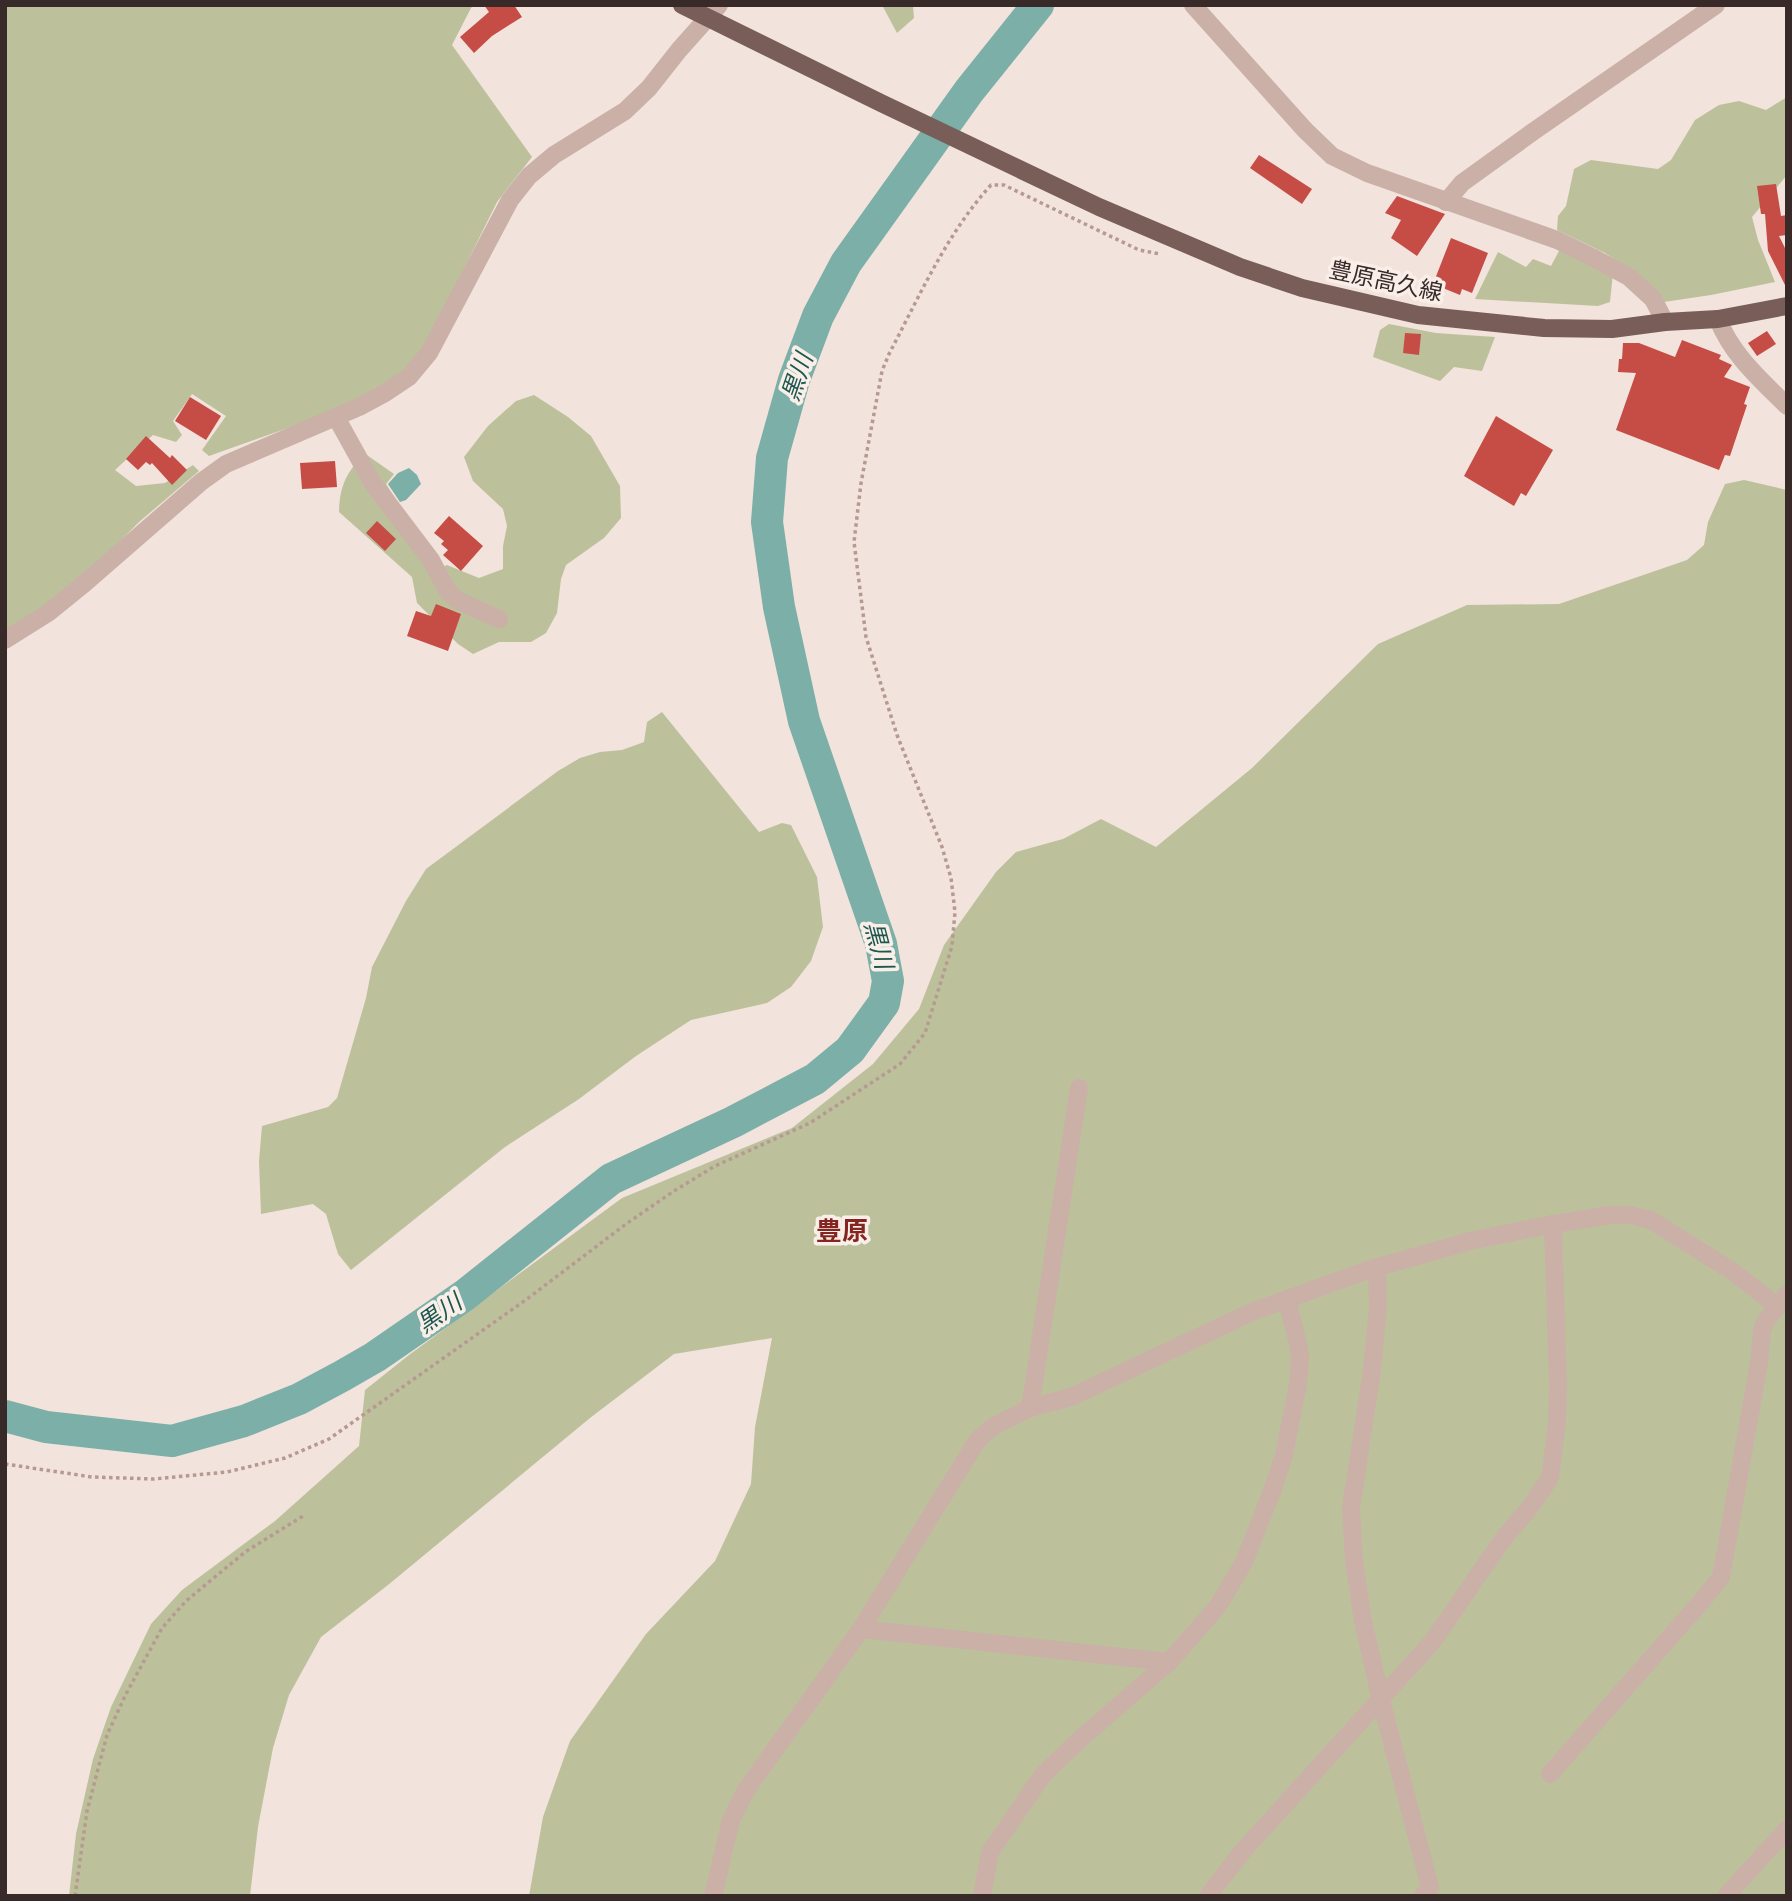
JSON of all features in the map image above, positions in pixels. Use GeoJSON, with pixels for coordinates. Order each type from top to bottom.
{"type":"FeatureCollection","features":[{"type":"Feature","properties":{"kind":"main road"},"geometry":{"type":"LineString","coordinates":[[682,5],[713,12]]}},
{"type":"Feature","properties":{"kind":"main road","name":"豊原高久線"},"geometry":{"type":"LineString","coordinates":[[713,12],[881,103],[1099,206],[1241,267],[1302,288],[1418,315],[1544,328],[1612,328],[1718,319],[1787,306]]}},
{"type":"Feature","properties":{"kind":"street"},"geometry":{"type":"LineString","coordinates":[[1193,5],[1305,130],[1332,156],[1367,173],[1557,240],[1629,277],[1653,299],[1665,322]]}},
{"type":"Feature","properties":{"kind":"street"},"geometry":{"type":"LineString","coordinates":[[1446,202],[1462,183],[1716,5]]}},
{"type":"Feature","properties":{"kind":"street"},"geometry":{"type":"LineString","coordinates":[[5,639],[48,613],[201,482],[226,464],[368,403],[409,377],[429,353],[510,200],[529,176],[554,155],[625,111],[649,88],[713,12]]}},
{"type":"Feature","properties":{"kind":"street"},"geometry":{"type":"LineString","coordinates":[[1718,319],[1724,336],[1737,354],[1787,406]]}},
{"type":"Feature","properties":{"kind":"street"},"geometry":{"type":"LineString","coordinates":[[336,417],[372,482],[431,560],[447,590],[457,600],[499,619]]}},
{"type":"Feature","properties":{"kind":"street"},"geometry":{"type":"LineString","coordinates":[[1030,1409],[1079,1088]]}},
{"type":"Feature","properties":{"kind":"street"},"geometry":{"type":"LineString","coordinates":[[713,1896],[730,1820],[746,1790],[861,1629],[976,1441],[992,1427],[1030,1409],[1071,1397],[1254,1311],[1377,1268],[1470,1241],[1553,1224],[1610,1215],[1629,1215],[1651,1220],[1782,1300],[1765,1322],[1762,1331],[1759,1363],[1721,1577],[1549,1774]]}},
{"type":"Feature","properties":{"kind":"street"},"geometry":{"type":"LineString","coordinates":[[1208,1896],[1242,1852],[1433,1641],[1503,1539],[1528,1510],[1550,1478],[1557,1422],[1558,1384],[1553,1224]]}},
{"type":"Feature","properties":{"kind":"street"},"geometry":{"type":"LineString","coordinates":[[1377,1268],[1378,1307],[1372,1370],[1351,1508],[1354,1561],[1363,1621],[1381,1700],[1430,1887],[1423,1896]]}},
{"type":"Feature","properties":{"kind":"street"},"geometry":{"type":"LineString","coordinates":[[982,1896],[990,1852],[1042,1776],[1169,1662],[1218,1606],[1244,1562],[1284,1455],[1298,1384],[1298,1344],[1287,1300]]}},
{"type":"Feature","properties":{"kind":"street"},"geometry":{"type":"LineString","coordinates":[[861,1629],[1169,1662]]}},
{"type":"Feature","properties":{"kind":"street"},"geometry":{"type":"LineString","coordinates":[[1726,1896],[1787,1829]]}},
{"type":"Feature","properties":{"kind":"path"},"geometry":{"type":"LineString","coordinates":[[5,1464],[92,1477],[154,1479],[228,1472],[285,1458],[329,1438],[527,1299],[674,1191],[715,1166],[810,1123],[900,1064],[925,1033],[952,946],[955,912],[951,878],[942,847],[897,735],[866,637],[854,542],[861,483],[882,371],[943,252],[981,195],[991,185],[1004,185],[1139,250],[1160,254]]}},
{"type":"Feature","properties":{"kind":"path"},"geometry":{"type":"LineString","coordinates":[[75,1896],[87,1811],[107,1735],[162,1628],[186,1601],[245,1552],[303,1516]]}},
{"type":"Feature","properties":{"kind":"green space"},"geometry":{"type":"Polygon","coordinates":[[[5,5],[475,5],[452,45],[532,157],[497,202],[424,349],[403,374],[358,403],[209,456],[202,450],[226,416],[192,394],[173,421],[182,435],[176,442],[153,435],[115,470],[136,486],[165,483],[193,465],[199,471],[139,522],[83,579],[23,621],[5,630],[5,5]]]}},
{"type":"Feature","properties":{"kind":"green space"},"geometry":{"type":"Polygon","coordinates":[[[882,5],[913,5],[914,18],[897,33],[882,5]]]}},
{"type":"Feature","properties":{"kind":"green space"},"geometry":{"type":"Polygon","coordinates":[[[1787,97],[1787,175],[1752,217],[1775,282],[1664,302],[1639,276],[1605,253],[1557,230],[1558,216],[1566,206],[1574,169],[1591,160],[1658,169],[1671,160],[1695,120],[1719,105],[1739,101],[1766,110],[1787,97]]]}},
{"type":"Feature","properties":{"kind":"green space"},"geometry":{"type":"Polygon","coordinates":[[[1560,249],[1613,273],[1610,302],[1598,306],[1475,299],[1498,252],[1526,267],[1533,259],[1551,266],[1560,249]]]}},
{"type":"Feature","properties":{"kind":"green space"},"geometry":{"type":"Polygon","coordinates":[[[1389,324],[1436,333],[1495,337],[1482,371],[1454,367],[1440,381],[1373,357],[1380,330],[1389,324]]]}},
{"type":"Feature","properties":{"kind":"green space"},"geometry":{"type":"Polygon","coordinates":[[[534,395],[591,436],[620,486],[621,518],[604,538],[566,565],[561,579],[557,613],[546,633],[531,642],[499,642],[473,654],[458,644],[417,603],[412,577],[339,512],[341,494],[348,474],[364,453],[394,474],[386,484],[432,571],[447,565],[479,578],[503,569],[503,546],[507,526],[503,509],[473,481],[464,457],[488,426],[516,401],[534,395]]]}},
{"type":"Feature","properties":{"kind":"green space"},"geometry":{"type":"Polygon","coordinates":[[[1744,480],[1787,490],[1787,1896],[529,1896],[543,1817],[570,1741],[646,1634],[715,1561],[751,1484],[755,1427],[772,1338],[674,1354],[590,1418],[321,1637],[289,1695],[273,1748],[258,1827],[250,1896],[69,1896],[76,1834],[93,1759],[111,1707],[151,1624],[182,1590],[275,1521],[359,1446],[365,1390],[622,1198],[792,1128],[873,1064],[919,1009],[944,945],[996,872],[1016,852],[1063,839],[1101,819],[1156,847],[1252,768],[1378,644],[1467,605],[1559,604],[1687,560],[1704,545],[1708,522],[1725,484],[1744,480]]]}},
{"type":"Feature","properties":{"kind":"green space"},"geometry":{"type":"Polygon","coordinates":[[[662,712],[759,832],[782,823],[791,825],[817,877],[823,927],[811,961],[791,987],[767,1003],[691,1020],[505,1147],[351,1270],[338,1254],[326,1214],[313,1204],[261,1214],[259,1161],[262,1126],[328,1107],[337,1098],[366,998],[372,967],[426,869],[558,771],[580,758],[600,752],[622,750],[644,742],[647,722],[662,712]]]}},
{"type":"Feature","properties":{"kind":"water"},"geometry":{"type":"Polygon","coordinates":[[[409,468],[417,475],[421,484],[406,500],[400,502],[388,484],[398,473],[409,468]]]}},
{"type":"Feature","properties":{"kind":"building"},"geometry":{"type":"Polygon","coordinates":[[[484,5],[514,5],[522,17],[492,36],[474,53],[460,37],[489,12],[484,5]]]}},
{"type":"Feature","properties":{"kind":"building"},"geometry":{"type":"Polygon","coordinates":[[[1259,155],[1312,189],[1302,204],[1250,168],[1259,155]]]}},
{"type":"Feature","properties":{"kind":"building"},"geometry":{"type":"Polygon","coordinates":[[[1776,184],[1781,216],[1787,215],[1787,235],[1779,236],[1787,252],[1787,289],[1768,251],[1765,214],[1761,214],[1757,186],[1776,184]]]}},
{"type":"Feature","properties":{"kind":"building"},"geometry":{"type":"Polygon","coordinates":[[[1397,196],[1445,214],[1417,256],[1391,238],[1401,220],[1385,213],[1397,196]]]}},
{"type":"Feature","properties":{"kind":"building"},"geometry":{"type":"Polygon","coordinates":[[[1451,238],[1488,253],[1472,293],[1462,289],[1460,295],[1438,286],[1440,281],[1435,279],[1451,238]]]}},
{"type":"Feature","properties":{"kind":"building"},"geometry":{"type":"Polygon","coordinates":[[[1767,331],[1776,344],[1757,356],[1748,343],[1767,331]]]}},
{"type":"Feature","properties":{"kind":"building"},"geometry":{"type":"Polygon","coordinates":[[[1405,333],[1421,334],[1419,355],[1403,353],[1405,333]]]}},
{"type":"Feature","properties":{"kind":"building"},"geometry":{"type":"Polygon","coordinates":[[[1682,340],[1721,355],[1719,359],[1732,365],[1724,377],[1750,387],[1744,404],[1747,405],[1730,456],[1725,455],[1719,470],[1616,430],[1636,373],[1618,372],[1623,343],[1639,343],[1675,357],[1682,340]]]}},
{"type":"Feature","properties":{"kind":"building"},"geometry":{"type":"Polygon","coordinates":[[[190,397],[221,416],[206,440],[175,421],[190,397]]]}},
{"type":"Feature","properties":{"kind":"building"},"geometry":{"type":"Polygon","coordinates":[[[1496,416],[1553,450],[1526,496],[1521,493],[1514,506],[1464,476],[1496,416]]]}},
{"type":"Feature","properties":{"kind":"building"},"geometry":{"type":"Polygon","coordinates":[[[146,436],[187,470],[172,485],[152,463],[150,465],[146,462],[138,470],[126,459],[146,436]]]}},
{"type":"Feature","properties":{"kind":"building"},"geometry":{"type":"Polygon","coordinates":[[[335,461],[337,487],[302,489],[300,463],[335,461]]]}},
{"type":"Feature","properties":{"kind":"building"},"geometry":{"type":"Polygon","coordinates":[[[449,516],[483,546],[461,571],[443,555],[448,550],[441,544],[444,541],[434,533],[449,516]]]}},
{"type":"Feature","properties":{"kind":"building"},"geometry":{"type":"Polygon","coordinates":[[[377,521],[396,539],[385,551],[366,533],[377,521]]]}},
{"type":"Feature","properties":{"kind":"building"},"geometry":{"type":"Polygon","coordinates":[[[436,604],[461,614],[448,651],[407,636],[416,611],[431,616],[436,604]]]}},
{"type":"Feature","properties":{"kind":"waterway","name":"黒川"},"geometry":{"type":"LineString","coordinates":[[5,1416],[46,1427],[172,1441],[244,1421],[299,1399],[375,1357],[465,1295],[611,1179],[733,1122],[815,1079],[850,1050],[884,1003],[888,981],[881,944],[804,721],[779,607],[767,522],[772,458],[794,380],[818,316],[846,263],[969,91],[1038,5]]}},
{"type":"Feature","properties":{"kind":"district","name":"豊原"},"geometry":{"type":"Point","coordinates":[842,1231]}}]}
